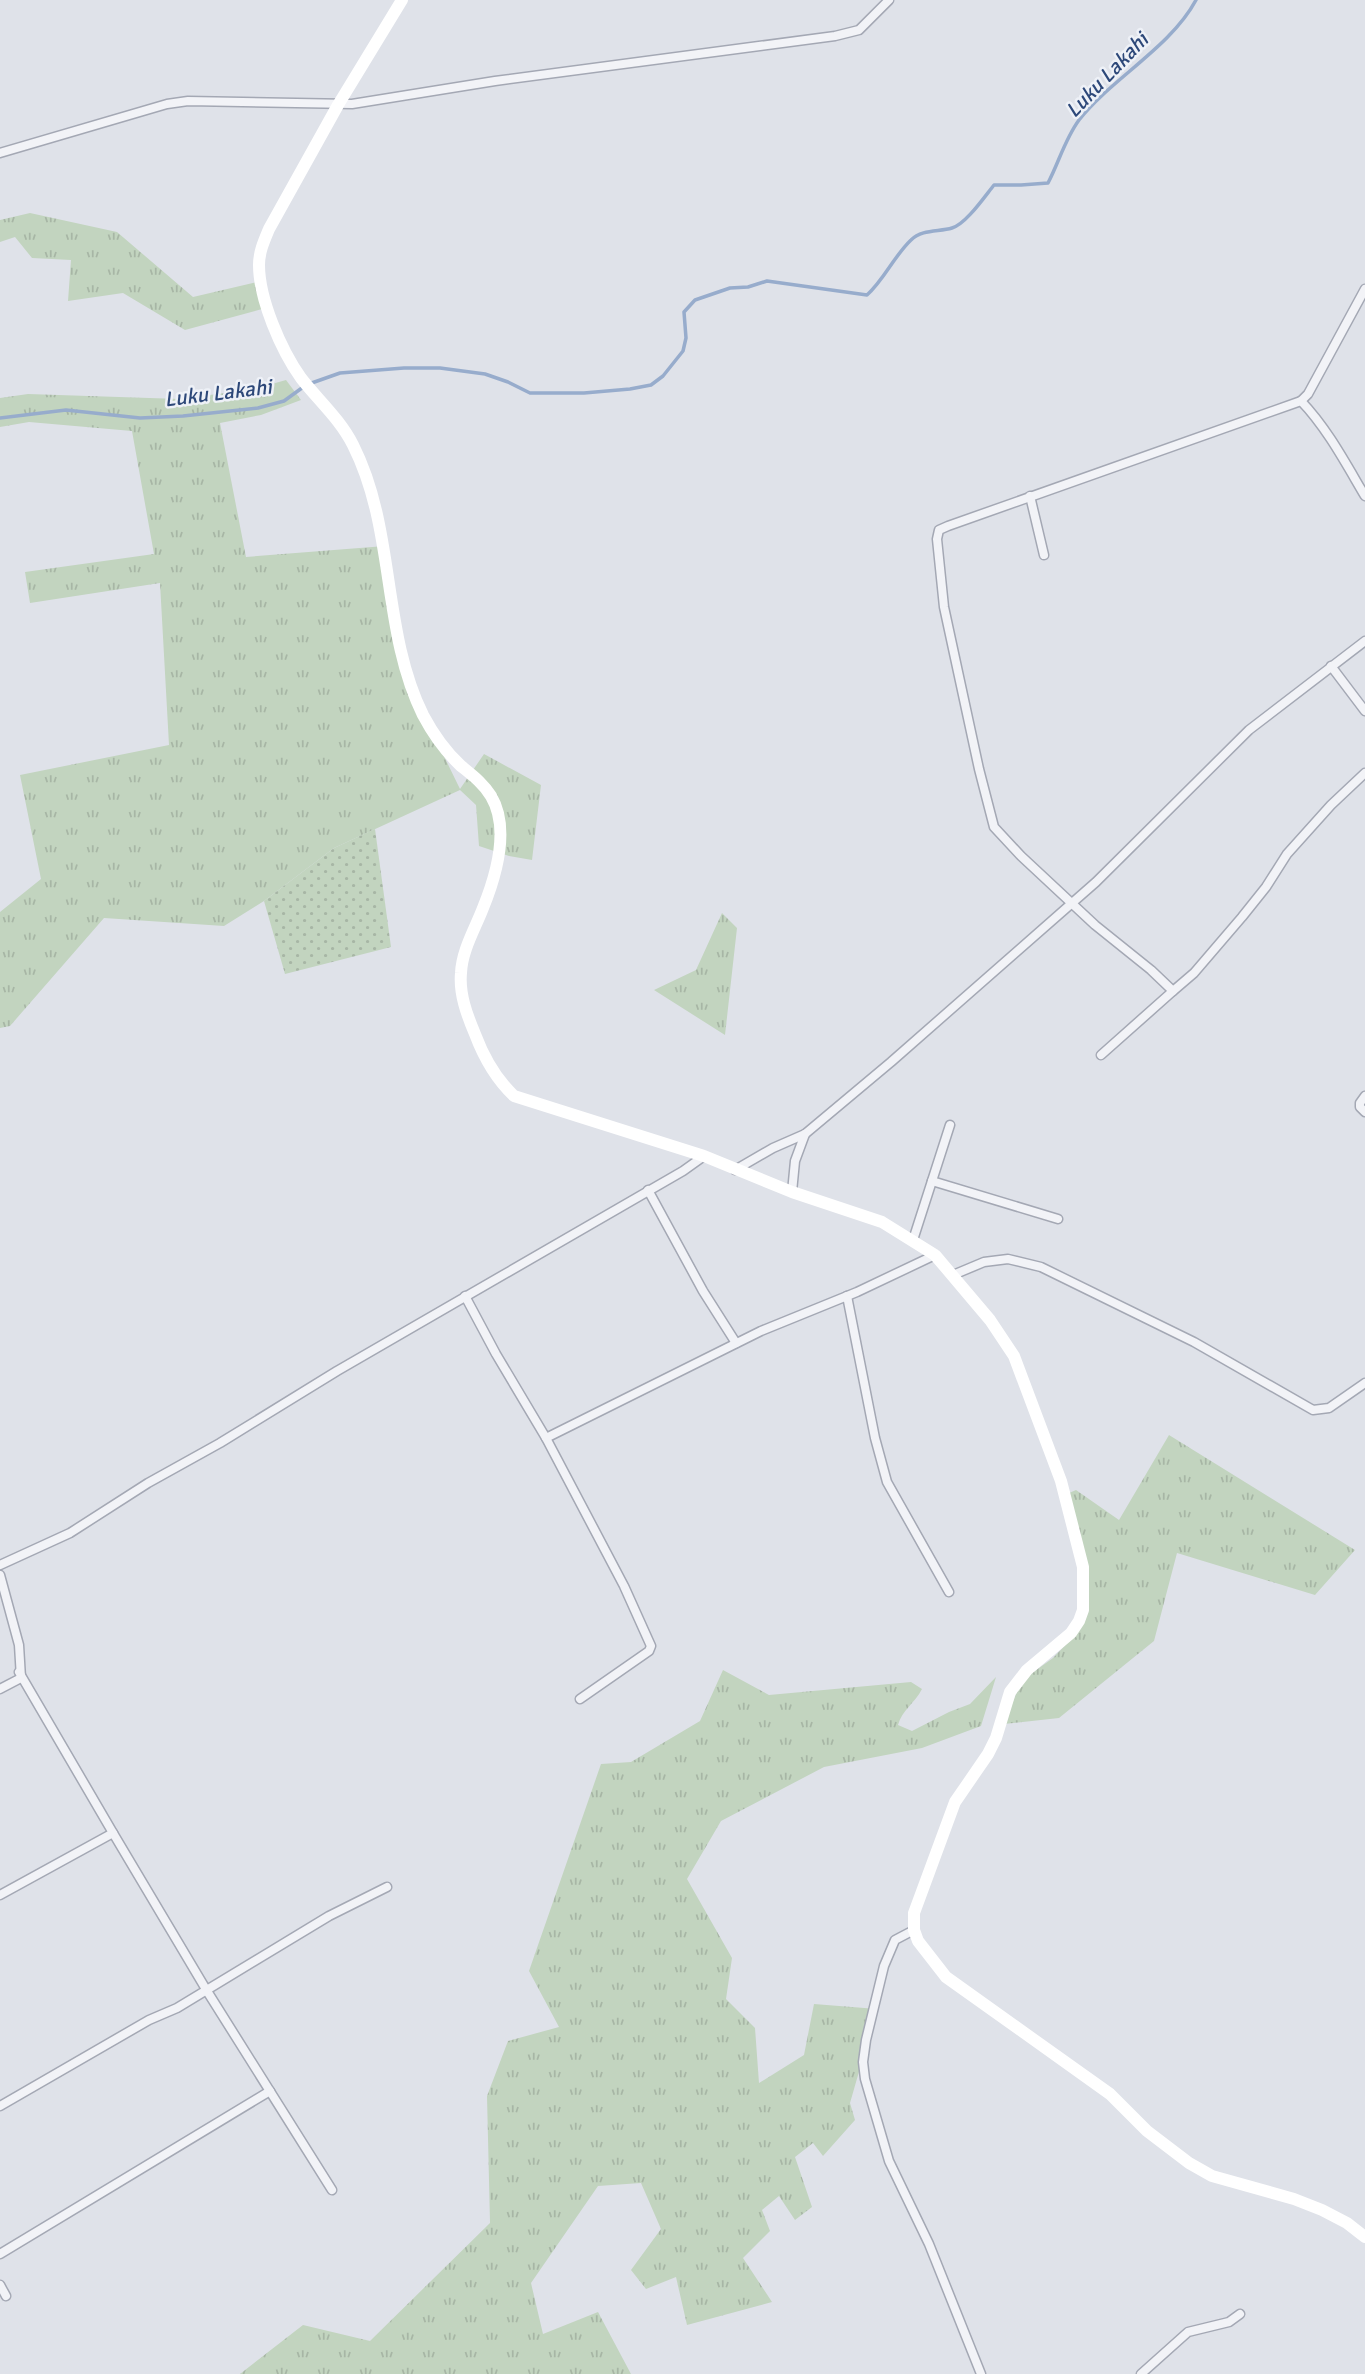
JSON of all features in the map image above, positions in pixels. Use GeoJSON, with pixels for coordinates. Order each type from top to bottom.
{"type":"FeatureCollection","features":[{"type":"Feature","properties":{"kind":"main road"},"geometry":{"type":"LineString","coordinates":[[402,0],[338,105],[269,229],[260,257],[262,287],[272,322],[299,375],[335,417],[352,443],[376,503],[404,664],[418,703],[443,747],[487,790],[499,815],[498,861],[484,908],[464,956],[461,972],[466,1011],[490,1067],[501,1084],[514,1096],[704,1156],[792,1192],[882,1222],[934,1255],[989,1320],[1014,1356],[1061,1481],[1083,1567],[1084,1596],[1079,1621],[1071,1633],[1027,1670],[1010,1692],[996,1738],[955,1802],[914,1913],[914,1930],[918,1941],[946,1977],[1110,2094],[1147,2131],[1189,2163],[1212,2176],[1294,2199],[1322,2210],[1347,2223],[1365,2237]]}},
{"type":"Feature","properties":{"kind":"street"},"geometry":{"type":"LineString","coordinates":[[0,153],[167,104],[188,101],[307,102],[338,105],[495,80],[842,35],[859,30],[889,0]]}},
{"type":"Feature","properties":{"kind":"street"},"geometry":{"type":"LineString","coordinates":[[1173,991],[1072,904],[999,834],[990,820],[941,583],[937,539],[939,530],[1301,401],[1308,394],[1365,289]]}},
{"type":"Feature","properties":{"kind":"street"},"geometry":{"type":"LineString","coordinates":[[1301,401],[1340,455],[1365,496]]}},
{"type":"Feature","properties":{"kind":"street"},"geometry":{"type":"LineString","coordinates":[[1030,496],[1044,555]]}},
{"type":"Feature","properties":{"kind":"street"},"geometry":{"type":"LineString","coordinates":[[735,1170],[773,1148],[805,1134],[891,1062],[1072,904],[1249,730],[1365,640]]}},
{"type":"Feature","properties":{"kind":"street"},"geometry":{"type":"LineString","coordinates":[[1331,666],[1365,711]]}},
{"type":"Feature","properties":{"kind":"street"},"geometry":{"type":"LineString","coordinates":[[1101,1055],[1194,973],[1266,887],[1287,854],[1331,805],[1365,773]]}},
{"type":"Feature","properties":{"kind":"street"},"geometry":{"type":"LineString","coordinates":[[1365,1096],[1360,1107],[1365,1112]]}},
{"type":"Feature","properties":{"kind":"street"},"geometry":{"type":"LineString","coordinates":[[913,1240],[950,1125]]}},
{"type":"Feature","properties":{"kind":"street"},"geometry":{"type":"LineString","coordinates":[[792,1192],[795,1161],[805,1134]]}},
{"type":"Feature","properties":{"kind":"street"},"geometry":{"type":"LineString","coordinates":[[0,1565],[70,1533],[148,1483],[704,1156]]}},
{"type":"Feature","properties":{"kind":"street"},"geometry":{"type":"LineString","coordinates":[[932,1181],[1058,1219]]}},
{"type":"Feature","properties":{"kind":"street"},"geometry":{"type":"LineString","coordinates":[[648,1190],[703,1291],[736,1343]]}},
{"type":"Feature","properties":{"kind":"street"},"geometry":{"type":"LineString","coordinates":[[546,1438],[736,1343],[934,1255]]}},
{"type":"Feature","properties":{"kind":"street"},"geometry":{"type":"LineString","coordinates":[[953,1275],[974,1266],[1008,1259],[1041,1267],[1194,1342],[1313,1410],[1329,1408],[1365,1383]]}},
{"type":"Feature","properties":{"kind":"street"},"geometry":{"type":"LineString","coordinates":[[466,1296],[496,1354],[546,1438],[624,1586],[650,1646],[649,1651],[580,1699]]}},
{"type":"Feature","properties":{"kind":"street"},"geometry":{"type":"LineString","coordinates":[[846,1296],[875,1438],[887,1482],[949,1592]]}},
{"type":"Feature","properties":{"kind":"street"},"geometry":{"type":"LineString","coordinates":[[0,1575],[19,1644],[21,1678],[0,1689]]}},
{"type":"Feature","properties":{"kind":"street"},"geometry":{"type":"LineString","coordinates":[[19,1672],[207,1991],[332,2190]]}},
{"type":"Feature","properties":{"kind":"street"},"geometry":{"type":"LineString","coordinates":[[0,1895],[113,1833]]}},
{"type":"Feature","properties":{"kind":"street"},"geometry":{"type":"LineString","coordinates":[[0,2106],[207,1991],[329,1916],[387,1887]]}},
{"type":"Feature","properties":{"kind":"street"},"geometry":{"type":"LineString","coordinates":[[914,1930],[895,1940],[884,1966],[866,2040],[863,2062],[865,2079],[889,2161],[929,2245],[981,2374]]}},
{"type":"Feature","properties":{"kind":"street"},"geometry":{"type":"LineString","coordinates":[[0,2254],[270,2091]]}},
{"type":"Feature","properties":{"kind":"street"},"geometry":{"type":"LineString","coordinates":[[0,2285],[6,2296]]}},
{"type":"Feature","properties":{"kind":"street"},"geometry":{"type":"LineString","coordinates":[[1141,2374],[1188,2332],[1229,2322],[1240,2314]]}},
{"type":"Feature","properties":{"kind":"green space"},"geometry":{"type":"Polygon","coordinates":[[[30,213],[117,232],[193,297],[257,282],[262,309],[185,330],[123,293],[68,301],[71,260],[32,258],[15,237],[0,242],[0,220],[30,213]]]}},
{"type":"Feature","properties":{"kind":"green space"},"geometry":{"type":"Polygon","coordinates":[[[286,380],[301,400],[261,415],[220,423],[246,557],[385,546],[408,694],[440,748],[460,789],[484,754],[541,785],[532,860],[479,846],[476,805],[460,790],[334,848],[264,901],[224,926],[104,918],[10,1026],[0,1028],[0,912],[41,879],[20,775],[169,745],[160,583],[30,603],[25,572],[154,554],[132,431],[29,422],[0,427],[0,398],[28,394],[180,399],[254,389],[286,380]]]}},
{"type":"Feature","properties":{"kind":"green space"},"geometry":{"type":"Polygon","coordinates":[[[375,829],[391,947],[285,974],[264,901],[334,848],[375,829]]]}},
{"type":"Feature","properties":{"kind":"green space"},"geometry":{"type":"Polygon","coordinates":[[[722,913],[737,928],[725,1035],[654,990],[696,970],[722,913]]]}},
{"type":"Feature","properties":{"kind":"green space"},"geometry":{"type":"Polygon","coordinates":[[[1169,1435],[1355,1550],[1315,1595],[1177,1553],[1154,1641],[1059,1718],[1004,1724],[1018,1689],[1077,1633],[1086,1599],[1060,1497],[1076,1490],[1119,1520],[1169,1435]]]}},
{"type":"Feature","properties":{"kind":"green space"},"geometry":{"type":"Polygon","coordinates":[[[723,1670],[769,1695],[911,1682],[922,1689],[902,1715],[898,1725],[912,1731],[970,1704],[996,1677],[981,1726],[922,1748],[824,1767],[721,1821],[687,1879],[732,1958],[726,1999],[755,2028],[759,2083],[804,2055],[814,2004],[877,2009],[850,2103],[855,2120],[823,2156],[813,2143],[795,2157],[812,2207],[795,2220],[779,2196],[762,2210],[770,2231],[743,2258],[772,2302],[687,2325],[676,2277],[646,2289],[631,2270],[661,2229],[641,2183],[598,2186],[531,2283],[543,2334],[598,2312],[631,2374],[240,2374],[303,2325],[370,2341],[490,2223],[487,2096],[508,2041],[559,2027],[529,1971],[601,1764],[631,1762],[700,1721],[723,1670]]]}},
{"type":"Feature","properties":{"kind":"waterway","name":"Luku Lakahi"},"geometry":{"type":"LineString","coordinates":[[0,418],[66,410],[140,418],[258,408],[284,401],[306,385],[340,373],[404,368],[440,368],[485,374],[530,393],[584,393],[651,385],[663,376],[683,351],[686,338],[684,312],[695,300],[730,288],[748,287],[767,281],[867,295],[915,236],[957,225],[975,209],[994,185],[1048,183],[1079,120],[1172,33],[1196,0]]}}]}
